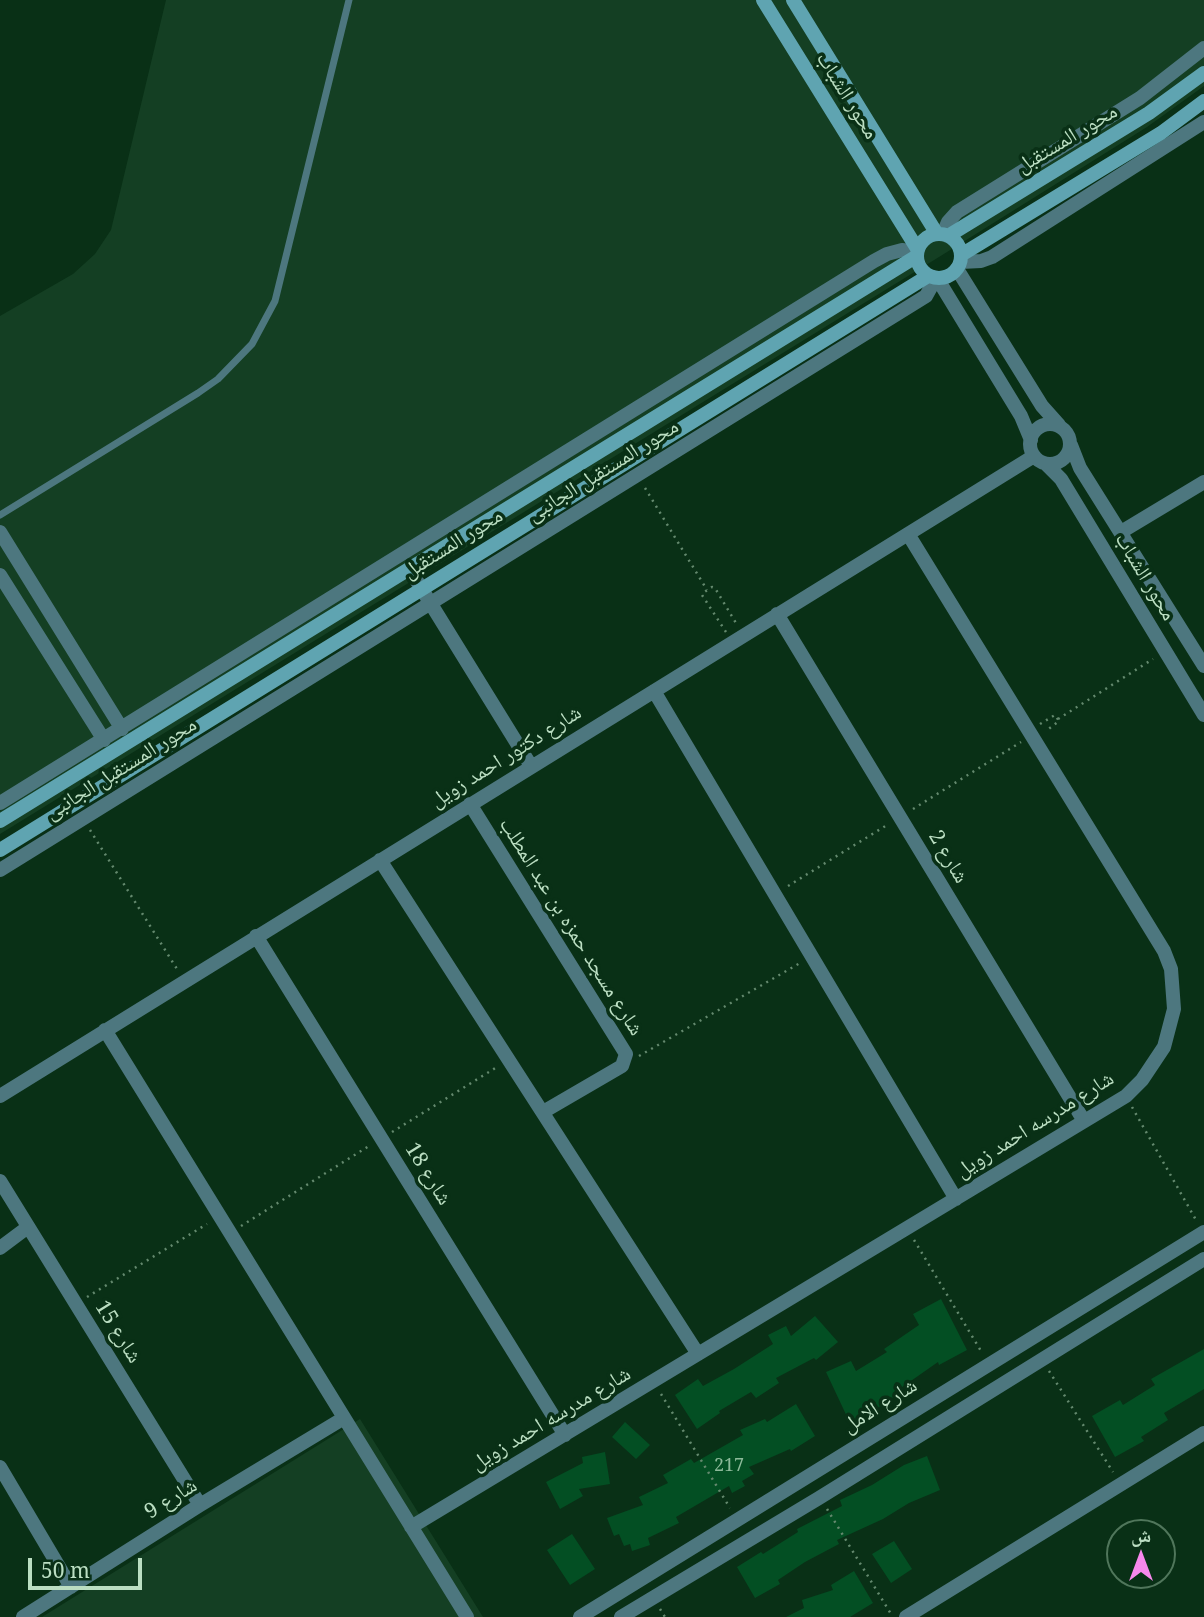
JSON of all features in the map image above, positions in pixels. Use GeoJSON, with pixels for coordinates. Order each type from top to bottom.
{"type":"FeatureCollection","features":[{"type":"Feature","properties":{"kind":"street","name":"محور الشباب"},"geometry":{"type":"LineString","coordinates":[[763,0],[917,253]]}},
{"type":"Feature","properties":{"kind":"street","name":"محور الشباب"},"geometry":{"type":"LineString","coordinates":[[793,0],[942,235]]}},
{"type":"Feature","properties":{"kind":"street"},"geometry":{"type":"LineString","coordinates":[[942,235],[957,212],[1140,98],[1204,47]]}},
{"type":"Feature","properties":{"kind":"street","name":"محور المستقبل"},"geometry":{"type":"LineString","coordinates":[[942,235],[1149,113],[1204,73]]}},
{"type":"Feature","properties":{"kind":"street","name":"محور المستقبل"},"geometry":{"type":"LineString","coordinates":[[960,262],[1161,132],[1204,101]]}},
{"type":"Feature","properties":{"kind":"street"},"geometry":{"type":"LineString","coordinates":[[932,277],[950,275],[960,262],[981,261],[992,257],[1204,122]]}},
{"type":"Feature","properties":{"kind":"street"},"geometry":{"type":"LineString","coordinates":[[942,235],[956,242],[960,262],[1042,407],[1066,432],[1071,445],[1065,458],[1056,463],[1040,460],[1021,416],[932,277],[920,268],[917,253],[925,239],[942,235]]}},
{"type":"Feature","properties":{"kind":"street","name":"محور المستقبل الجانبى"},"geometry":{"type":"LineString","coordinates":[[0,803],[874,261],[895,252],[917,253]]}},
{"type":"Feature","properties":{"kind":"street","name":"محور المستقبل"},"geometry":{"type":"LineString","coordinates":[[0,821],[410,570],[917,253]]}},
{"type":"Feature","properties":{"kind":"street","name":"محور المستقبل"},"geometry":{"type":"LineString","coordinates":[[0,850],[421,588],[932,277]]}},
{"type":"Feature","properties":{"kind":"street","name":"محور المستقبل الجانبى"},"geometry":{"type":"LineString","coordinates":[[0,870],[926,296],[932,277]]}},
{"type":"Feature","properties":{"kind":"street"},"geometry":{"type":"LineString","coordinates":[[1031,440],[1039,428],[1048,424],[1059,425]]}},
{"type":"Feature","properties":{"kind":"street","name":"محور الشباب"},"geometry":{"type":"LineString","coordinates":[[1071,445],[1080,468],[1204,666]]}},
{"type":"Feature","properties":{"kind":"street","name":"محور الشباب"},"geometry":{"type":"LineString","coordinates":[[1040,460],[1061,479],[1204,715]]}},
{"type":"Feature","properties":{"kind":"street","name":"شارع دكتور احمد زويل"},"geometry":{"type":"LineString","coordinates":[[0,1096],[777,614],[908,534],[1040,460]]}},
{"type":"Feature","properties":{"kind":"street"},"geometry":{"type":"LineString","coordinates":[[1121,532],[1204,482]]}},
{"type":"Feature","properties":{"kind":"street"},"geometry":{"type":"LineString","coordinates":[[0,532],[122,729]]}},
{"type":"Feature","properties":{"kind":"street","name":"شارع مدرسه احمد زويل"},"geometry":{"type":"LineString","coordinates":[[411,1527],[1126,1096],[1142,1080],[1164,1047],[1174,1009],[1171,969],[1164,951],[908,534]]}},
{"type":"Feature","properties":{"kind":"street"},"geometry":{"type":"LineString","coordinates":[[410,570],[531,766]]}},
{"type":"Feature","properties":{"kind":"street"},"geometry":{"type":"LineString","coordinates":[[0,575],[104,740]]}},
{"type":"Feature","properties":{"kind":"street","name":"شارع 2"},"geometry":{"type":"LineString","coordinates":[[777,614],[1084,1121]]}},
{"type":"Feature","properties":{"kind":"street"},"geometry":{"type":"LineString","coordinates":[[654,691],[956,1199]]}},
{"type":"Feature","properties":{"kind":"street","name":"شارع مسجد حمزه بن عبد المطلب"},"geometry":{"type":"LineString","coordinates":[[470,804],[623,1048],[625,1057],[622,1066],[543,1112]]}},
{"type":"Feature","properties":{"kind":"street"},"geometry":{"type":"LineString","coordinates":[[380,860],[698,1354]]}},
{"type":"Feature","properties":{"kind":"street","name":"شارع 18"},"geometry":{"type":"LineString","coordinates":[[256,936],[565,1434]]}},
{"type":"Feature","properties":{"kind":"street"},"geometry":{"type":"LineString","coordinates":[[105,1030],[467,1617]]}},
{"type":"Feature","properties":{"kind":"street","name":"شارع 15"},"geometry":{"type":"LineString","coordinates":[[0,1181],[200,1505]]}},
{"type":"Feature","properties":{"kind":"street"},"geometry":{"type":"LineString","coordinates":[[0,1248],[28,1227]]}},
{"type":"Feature","properties":{"kind":"street","name":"شارع الامل"},"geometry":{"type":"LineString","coordinates":[[580,1617],[1204,1232]]}},
{"type":"Feature","properties":{"kind":"street"},"geometry":{"type":"LineString","coordinates":[[621,1617],[1204,1259]]}},
{"type":"Feature","properties":{"kind":"street","name":"شارع 9"},"geometry":{"type":"LineString","coordinates":[[23,1617],[344,1418]]}},
{"type":"Feature","properties":{"kind":"street"},"geometry":{"type":"LineString","coordinates":[[906,1617],[1204,1433]]}},
{"type":"Feature","properties":{"kind":"street"},"geometry":{"type":"LineString","coordinates":[[0,1466],[71,1587]]}},
{"type":"Feature","properties":{"kind":"lane"},"geometry":{"type":"LineString","coordinates":[[0,515],[198,393],[218,379],[252,344],[275,300],[349,0]]}},
{"type":"Feature","properties":{"kind":"path"},"geometry":{"type":"LineString","coordinates":[[636,475],[707,590]]}},
{"type":"Feature","properties":{"kind":"path"},"geometry":{"type":"LineString","coordinates":[[712,587],[715,588],[738,639],[702,596],[712,587]]}},
{"type":"Feature","properties":{"kind":"path"},"geometry":{"type":"LineString","coordinates":[[1031,736],[1059,722],[1058,719],[1166,652]]}},
{"type":"Feature","properties":{"kind":"path"},"geometry":{"type":"LineString","coordinates":[[1031,736],[1053,715],[1058,719]]}},
{"type":"Feature","properties":{"kind":"path"},"geometry":{"type":"LineString","coordinates":[[83,818],[184,981]]}},
{"type":"Feature","properties":{"kind":"path"},"geometry":{"type":"LineString","coordinates":[[625,1057],[641,1056],[810,957]]}},
{"type":"Feature","properties":{"kind":"path"},"geometry":{"type":"LineString","coordinates":[[1126,1096],[1204,1232]]}},
{"type":"Feature","properties":{"kind":"path"},"geometry":{"type":"LineString","coordinates":[[75,1304],[219,1217]]}},
{"type":"Feature","properties":{"kind":"path"},"geometry":{"type":"LineString","coordinates":[[907,1228],[988,1363]]}},
{"type":"Feature","properties":{"kind":"path"},"geometry":{"type":"LineString","coordinates":[[1042,1359],[1121,1485]]}},
{"type":"Feature","properties":{"kind":"path"},"geometry":{"type":"LineString","coordinates":[[654,1382],[737,1520]]}},
{"type":"Feature","properties":{"kind":"path"},"geometry":{"type":"LineString","coordinates":[[819,1497],[892,1617]]}},
{"type":"Feature","properties":{"kind":"shaded area"},"geometry":{"type":"Polygon","coordinates":[[[166,0],[1204,0],[1204,86],[1147,127],[939,257],[0,834],[0,316],[73,274],[95,254],[111,230],[166,0]]]}},
{"type":"Feature","properties":{"kind":"shaded area"},"geometry":{"type":"Polygon","coordinates":[[[360,1419],[483,1617],[42,1617],[360,1419]]]}},
{"type":"Feature","properties":{"kind":"building"},"geometry":{"type":"Polygon","coordinates":[[[941,1299],[967,1350],[939,1365],[938,1362],[898,1390],[900,1394],[874,1410],[875,1412],[850,1423],[826,1372],[851,1361],[856,1371],[887,1352],[884,1349],[919,1325],[913,1314],[941,1299]]]}},
{"type":"Feature","properties":{"kind":"building"},"geometry":{"type":"Polygon","coordinates":[[[815,1316],[838,1342],[816,1360],[814,1358],[776,1378],[779,1383],[756,1398],[751,1392],[719,1411],[720,1413],[697,1429],[675,1395],[698,1379],[703,1386],[773,1344],[768,1335],[786,1326],[791,1336],[815,1316]]]}},
{"type":"Feature","properties":{"kind":"building"},"geometry":{"type":"Polygon","coordinates":[[[1204,1349],[1204,1389],[1164,1413],[1168,1420],[1141,1437],[1144,1441],[1115,1457],[1092,1416],[1120,1400],[1123,1405],[1155,1385],[1151,1379],[1204,1349]]]}},
{"type":"Feature","properties":{"kind":"building"},"geometry":{"type":"Polygon","coordinates":[[[796,1404],[815,1436],[791,1451],[790,1449],[749,1467],[754,1474],[742,1481],[745,1486],[732,1493],[729,1486],[676,1517],[679,1523],[648,1538],[650,1545],[632,1551],[630,1544],[624,1546],[619,1534],[614,1536],[607,1518],[643,1505],[639,1497],[668,1483],[663,1475],[691,1459],[694,1463],[743,1435],[740,1430],[765,1419],[767,1422],[796,1404]]]}},
{"type":"Feature","properties":{"kind":"building"},"geometry":{"type":"Polygon","coordinates":[[[625,1422],[650,1445],[636,1459],[612,1437],[625,1422]]]}},
{"type":"Feature","properties":{"kind":"building"},"geometry":{"type":"Polygon","coordinates":[[[605,1452],[610,1484],[579,1489],[583,1496],[560,1509],[546,1482],[583,1463],[582,1457],[605,1452]]]}},
{"type":"Feature","properties":{"kind":"building"},"geometry":{"type":"Polygon","coordinates":[[[927,1456],[940,1490],[837,1540],[839,1544],[805,1562],[778,1580],[780,1584],[755,1598],[737,1567],[798,1532],[797,1529],[842,1506],[840,1500],[872,1485],[904,1465],[927,1456]]]}},
{"type":"Feature","properties":{"kind":"building"},"geometry":{"type":"Polygon","coordinates":[[[572,1534],[595,1569],[570,1585],[547,1550],[572,1534]]]}},
{"type":"Feature","properties":{"kind":"building"},"geometry":{"type":"Polygon","coordinates":[[[894,1541],[912,1569],[891,1583],[872,1554],[894,1541]]]}},
{"type":"Feature","properties":{"kind":"building"},"geometry":{"type":"Polygon","coordinates":[[[854,1571],[873,1603],[850,1617],[786,1617],[804,1608],[802,1600],[833,1590],[831,1585],[854,1571]]]}}]}
